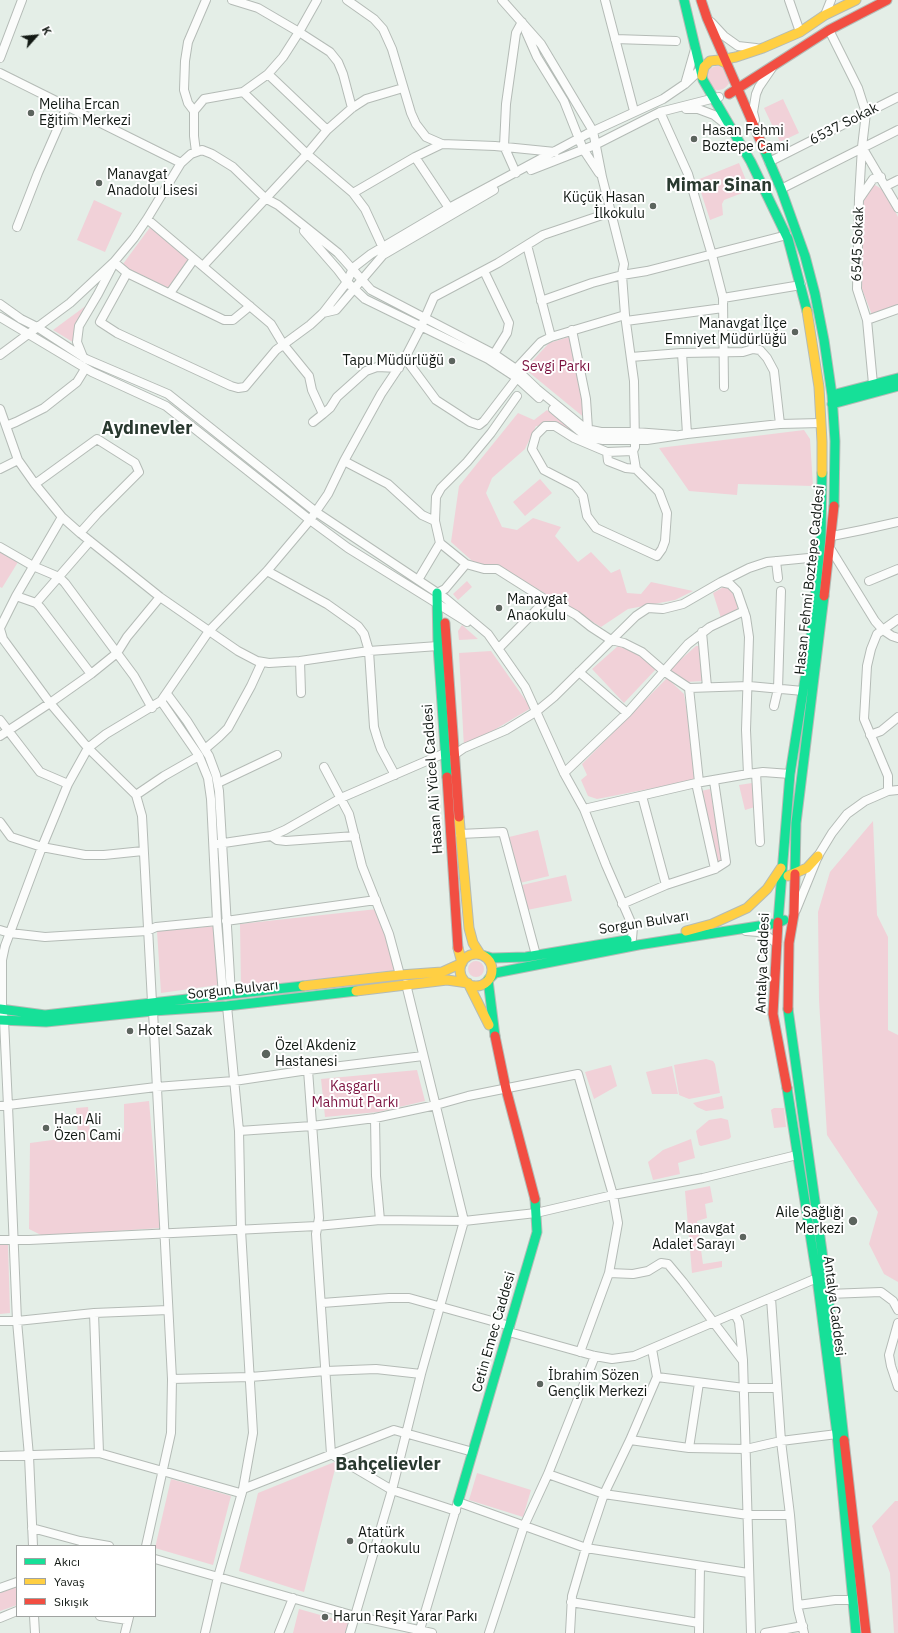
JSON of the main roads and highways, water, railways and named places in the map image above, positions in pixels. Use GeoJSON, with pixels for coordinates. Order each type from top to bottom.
{"type":"FeatureCollection","features":[{"type":"Feature","properties":{"kind":"main road","name":"Hasan Fehmi Boztepe Caddesi"},"geometry":{"type":"LineString","coordinates":[[684,0],[695,48],[714,96],[730,127],[751,162],[786,235],[801,285],[819,387],[822,423],[822,496],[819,557],[810,647],[790,774],[783,864]]}},
{"type":"Feature","properties":{"kind":"main road","name":"Hasan Fehmi Boztepe Caddesi"},"geometry":{"type":"LineString","coordinates":[[701,0],[722,59],[732,72],[781,189],[805,256],[815,294],[824,340],[832,399],[834,482],[832,536],[796,823],[794,872]]}},
{"type":"Feature","properties":{"kind":"main road"},"geometry":{"type":"LineString","coordinates":[[703,70],[715,60],[763,48],[800,32],[825,15],[856,0]]}},
{"type":"Feature","properties":{"kind":"main road"},"geometry":{"type":"LineString","coordinates":[[714,96],[729,94],[829,30],[887,0]]}},
{"type":"Feature","properties":{"kind":"main road"},"geometry":{"type":"LineString","coordinates":[[729,94],[734,85],[732,72]]}},
{"type":"Feature","properties":{"kind":"main road"},"geometry":{"type":"LineString","coordinates":[[832,399],[873,384],[898,378]]}},
{"type":"Feature","properties":{"kind":"main road"},"geometry":{"type":"LineString","coordinates":[[832,399],[898,386]]}},
{"type":"Feature","properties":{"kind":"main road","name":"Hasan Ali Yücel Caddesi"},"geometry":{"type":"LineString","coordinates":[[442,593],[438,646],[460,834],[469,928],[473,943],[483,955]]}},
{"type":"Feature","properties":{"kind":"main road","name":"Hasan Ali Yücel Caddesi"},"geometry":{"type":"LineString","coordinates":[[441,606],[450,754],[458,947],[462,962]]}},
{"type":"Feature","properties":{"kind":"main road"},"geometry":{"type":"LineString","coordinates":[[767,889],[794,872],[808,868],[818,856]]}},
{"type":"Feature","properties":{"kind":"main road","name":"Antalya Caddesi"},"geometry":{"type":"LineString","coordinates":[[783,864],[773,1014],[818,1278],[837,1434],[856,1633]]}},
{"type":"Feature","properties":{"kind":"main road","name":"Sorgun Bulvarı"},"geometry":{"type":"LineString","coordinates":[[483,955],[492,958],[536,955],[694,930],[712,924],[747,908],[767,889],[783,864]]}},
{"type":"Feature","properties":{"kind":"main road","name":"Antalya Caddesi"},"geometry":{"type":"LineString","coordinates":[[794,872],[794,914],[789,942],[787,1002],[828,1294],[866,1633]]}},
{"type":"Feature","properties":{"kind":"main road"},"geometry":{"type":"LineString","coordinates":[[778,923],[794,914]]}},
{"type":"Feature","properties":{"kind":"main road","name":"Sorgun Bulvarı"},"geometry":{"type":"LineString","coordinates":[[488,980],[495,974],[518,968],[638,945],[778,923]]}},
{"type":"Feature","properties":{"kind":"main road"},"geometry":{"type":"LineString","coordinates":[[470,955],[483,955],[489,960],[492,970],[488,980],[494,1034],[478,1001],[468,983],[464,980],[461,972],[462,962],[470,955]]}},
{"type":"Feature","properties":{"kind":"main road","name":"Sorgun Bulvarı"},"geometry":{"type":"LineString","coordinates":[[2,1020],[46,1022],[227,995],[400,974],[442,972],[462,962]]}},
{"type":"Feature","properties":{"kind":"main road","name":"Sorgun Bulvarı"},"geometry":{"type":"LineString","coordinates":[[1,1009],[45,1015],[152,1007],[227,1006],[447,980],[468,983]]}},
{"type":"Feature","properties":{"kind":"main road"},"geometry":{"type":"LineString","coordinates":[[468,983],[479,986],[488,980]]}},
{"type":"Feature","properties":{"kind":"main road","name":"Cetin Emec Caddesi"},"geometry":{"type":"LineString","coordinates":[[458,1502],[537,1232],[532,1186],[506,1089],[494,1034]]}},
{"type":"Feature","properties":{"kind":"place","name":"Meliha Ercan Eğitim Merkezi"},"geometry":{"type":"Point","coordinates":[31,113]}},
{"type":"Feature","properties":{"kind":"place","name":"Hasan Fehmi Boztepe Cami"},"geometry":{"type":"Point","coordinates":[694,139]}},
{"type":"Feature","properties":{"kind":"place","name":"Manavgat Anadolu Lisesi"},"geometry":{"type":"Point","coordinates":[99,183]}},
{"type":"Feature","properties":{"kind":"place","name":"Küçük Hasan İlkokulu"},"geometry":{"type":"Point","coordinates":[653,206]}},
{"type":"Feature","properties":{"kind":"place","name":"Manavgat İlçe Emniyet Müdürlüğü"},"geometry":{"type":"Point","coordinates":[795,332]}},
{"type":"Feature","properties":{"kind":"place","name":"Tapu Müdürlüğü"},"geometry":{"type":"Point","coordinates":[452,361]}},
{"type":"Feature","properties":{"kind":"place","name":"Manavgat Anaokulu"},"geometry":{"type":"Point","coordinates":[499,608]}},
{"type":"Feature","properties":{"kind":"place","name":"Hotel Sazak"},"geometry":{"type":"Point","coordinates":[130,1031]}},
{"type":"Feature","properties":{"kind":"place","name":"Özel Akdeniz Hastanesi"},"geometry":{"type":"Point","coordinates":[266,1054]}},
{"type":"Feature","properties":{"kind":"place","name":"Hacı Ali Özen Cami"},"geometry":{"type":"Point","coordinates":[46,1128]}},
{"type":"Feature","properties":{"kind":"place","name":"Aile Sağlığı Merkezi"},"geometry":{"type":"Point","coordinates":[853,1221]}},
{"type":"Feature","properties":{"kind":"place","name":"Manavgat Adalet Sarayı"},"geometry":{"type":"Point","coordinates":[743,1237]}},
{"type":"Feature","properties":{"kind":"place","name":"İbrahim Sözen Gençlik Merkezi"},"geometry":{"type":"Point","coordinates":[540,1384]}},
{"type":"Feature","properties":{"kind":"place","name":"Atatürk Ortaokulu"},"geometry":{"type":"Point","coordinates":[350,1541]}},
{"type":"Feature","properties":{"kind":"place","name":"Harun Reşit Yarar Parkı"},"geometry":{"type":"Point","coordinates":[325,1617]}},
{"type":"Feature","properties":{"kind":"district","name":"Mimar Sinan"},"geometry":{"type":"Point","coordinates":[719,186]}},
{"type":"Feature","properties":{"kind":"district","name":"Aydınevler"},"geometry":{"type":"Point","coordinates":[147,429]}},
{"type":"Feature","properties":{"kind":"district","name":"Bahçelievler"},"geometry":{"type":"Point","coordinates":[388,1465]}},
{"type":"Feature","properties":{"kind":"park label","name":"Sevgi Parkı"},"geometry":{"type":"Point","coordinates":[556,367]}},
{"type":"Feature","properties":{"kind":"park label","name":"Kaşgarlı Mahmut Parkı"},"geometry":{"type":"Point","coordinates":[355,1096]}}]}
